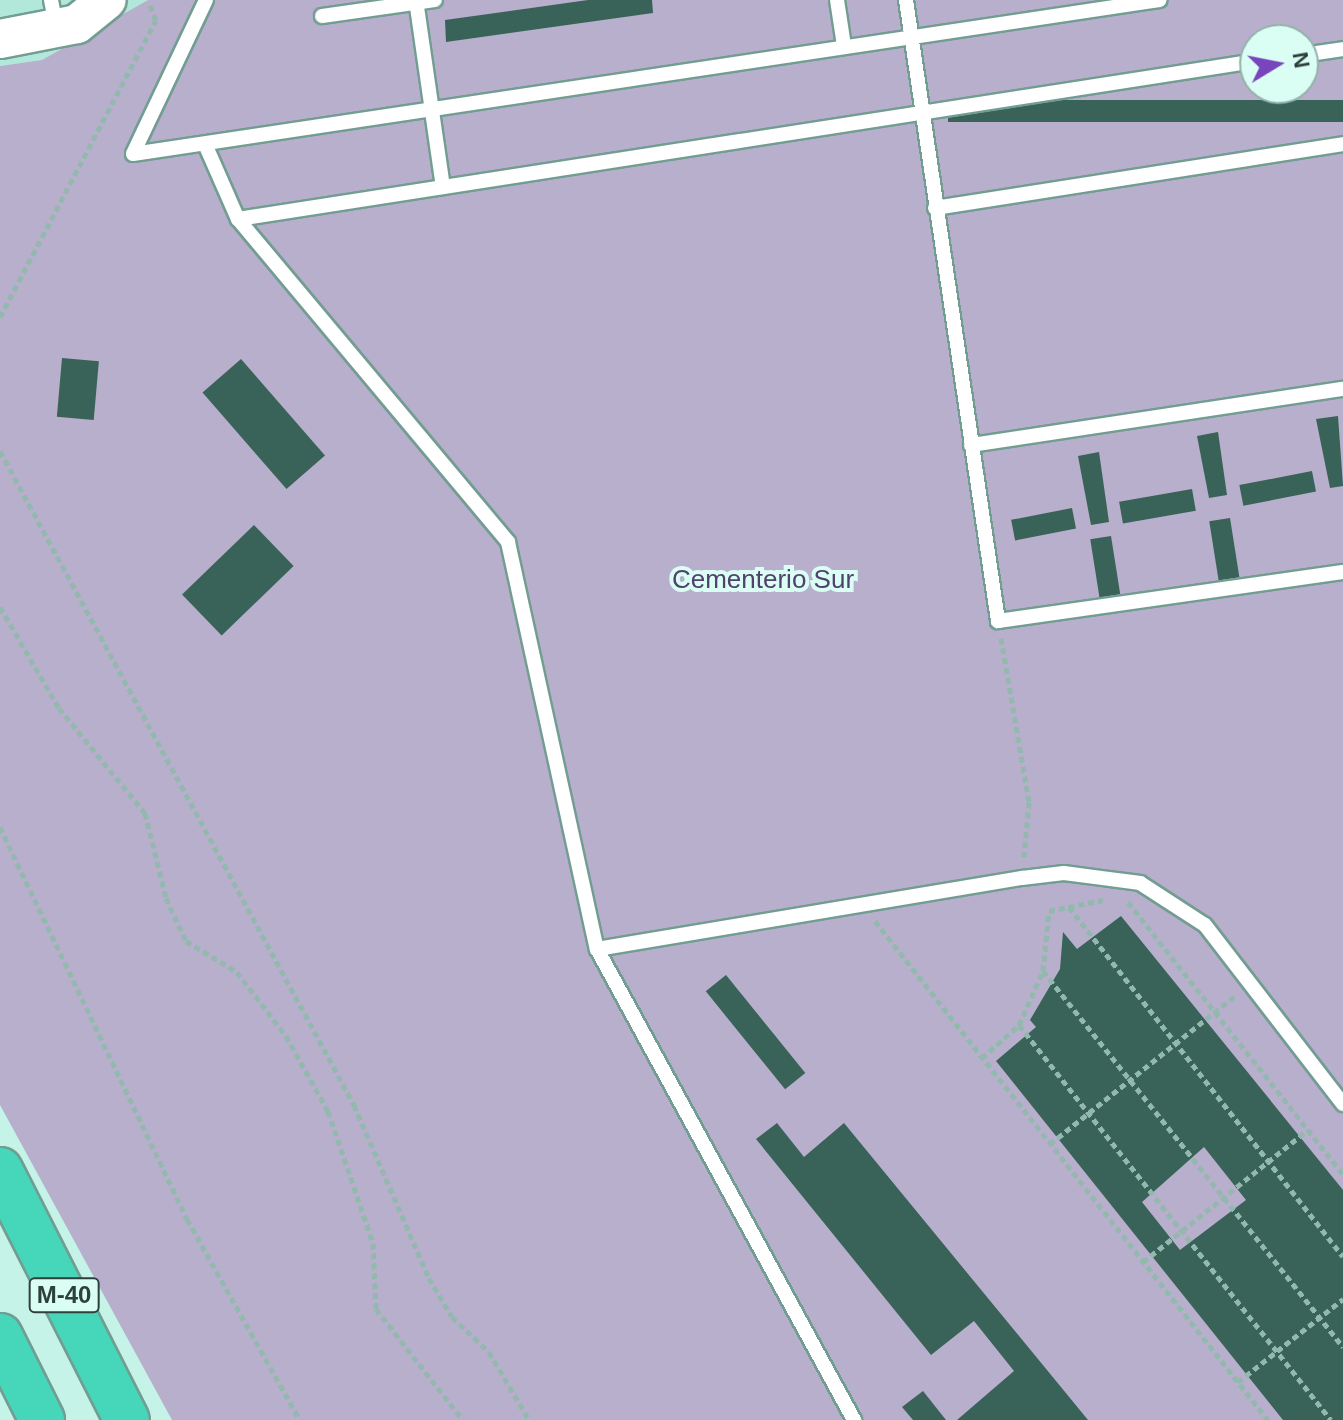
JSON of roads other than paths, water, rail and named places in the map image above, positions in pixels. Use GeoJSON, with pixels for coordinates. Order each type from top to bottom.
{"type":"FeatureCollection","features":[{"type":"Feature","properties":{"kind":"highway","name":"M-40"},"geometry":{"type":"LineString","coordinates":[[0,1170],[127,1420]]}},
{"type":"Feature","properties":{"kind":"highway","name":"M-40"},"geometry":{"type":"LineString","coordinates":[[0,1336],[42,1420]]}},
{"type":"Feature","properties":{"kind":"street"},"geometry":{"type":"LineString","coordinates":[[0,39],[54,15],[107,0]]}},
{"type":"Feature","properties":{"kind":"lane"},"geometry":{"type":"LineString","coordinates":[[206,0],[133,154],[1160,0]]}},
{"type":"Feature","properties":{"kind":"lane"},"geometry":{"type":"LineString","coordinates":[[322,16],[435,0]]}},
{"type":"Feature","properties":{"kind":"lane"},"geometry":{"type":"LineString","coordinates":[[837,0],[844,46]]}},
{"type":"Feature","properties":{"kind":"lane"},"geometry":{"type":"LineString","coordinates":[[906,0],[998,621],[1343,572]]}},
{"type":"Feature","properties":{"kind":"lane"},"geometry":{"type":"LineString","coordinates":[[417,1],[443,187]]}},
{"type":"Feature","properties":{"kind":"lane"},"geometry":{"type":"LineString","coordinates":[[1319,53],[1343,49]]}},
{"type":"Feature","properties":{"kind":"lane"},"geometry":{"type":"LineString","coordinates":[[238,219],[920,109],[1239,63]]}},
{"type":"Feature","properties":{"kind":"lane"},"geometry":{"type":"LineString","coordinates":[[205,144],[238,219],[508,542],[597,949],[854,1420]]}},
{"type":"Feature","properties":{"kind":"lane"},"geometry":{"type":"LineString","coordinates":[[935,208],[1343,144]]}},
{"type":"Feature","properties":{"kind":"lane"},"geometry":{"type":"LineString","coordinates":[[971,445],[1343,389]]}},
{"type":"Feature","properties":{"kind":"lane"},"geometry":{"type":"LineString","coordinates":[[597,949],[1022,878],[1110,879],[1140,883],[1205,925],[1343,1104]]}},
{"type":"Feature","properties":{"kind":"park label","name":"Cementerio Sur"},"geometry":{"type":"Point","coordinates":[763,580]}}]}
